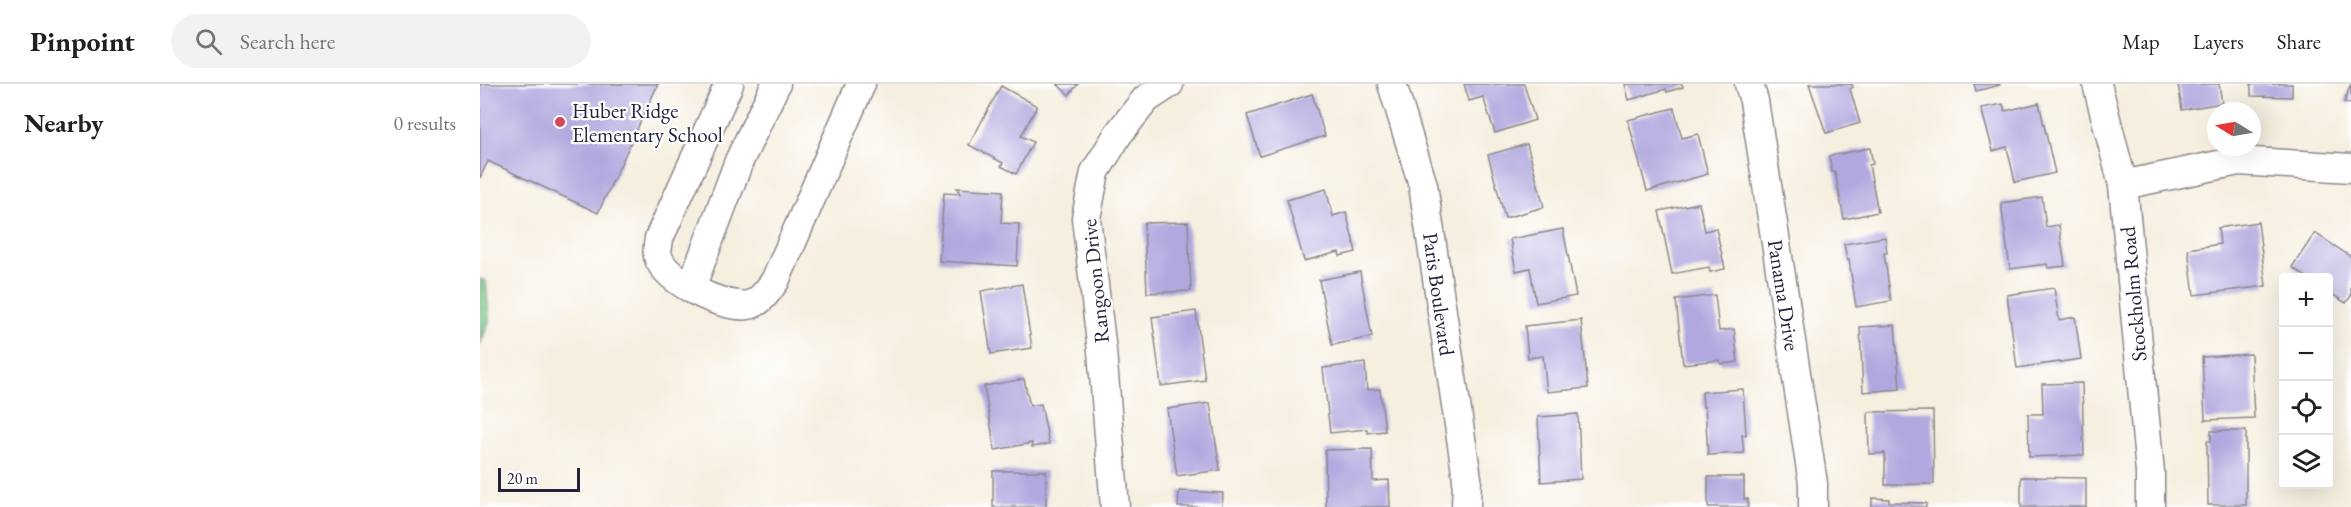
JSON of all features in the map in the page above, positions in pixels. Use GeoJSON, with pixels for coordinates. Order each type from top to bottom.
{"type":"FeatureCollection","features":[{"type":"Feature","properties":{"kind":"street"},"geometry":{"type":"LineString","coordinates":[[729,84],[659,238],[658,256],[667,272],[682,284],[730,305],[750,305],[764,296],[775,281],[861,84]]}},
{"type":"Feature","properties":{"kind":"street"},"geometry":{"type":"LineString","coordinates":[[691,288],[739,161],[776,84]]}},
{"type":"Feature","properties":{"kind":"street","name":"Rangoon Drive"},"geometry":{"type":"LineString","coordinates":[[1115,507],[1102,351],[1086,218],[1095,172],[1119,133],[1146,99],[1169,84]]}},
{"type":"Feature","properties":{"kind":"street","name":"Paris Boulevard"},"geometry":{"type":"LineString","coordinates":[[1392,84],[1423,185],[1467,478],[1466,507]]}},
{"type":"Feature","properties":{"kind":"street","name":"Panama Drive"},"geometry":{"type":"LineString","coordinates":[[1749,84],[1754,101],[1813,483],[1813,507]]}},
{"type":"Feature","properties":{"kind":"street","name":"Stockholm Road"},"geometry":{"type":"LineString","coordinates":[[2097,84],[2123,185],[2150,472],[2150,507]]}},
{"type":"Feature","properties":{"kind":"street"},"geometry":{"type":"LineString","coordinates":[[2123,185],[2238,161],[2351,168]]}},
{"type":"Feature","properties":{"kind":"green space"},"geometry":{"type":"Polygon","coordinates":[[[480,279],[486,281],[489,321],[480,345],[480,279]]]}},
{"type":"Feature","properties":{"kind":"building","name":"Huber Ridge Elementary School"},"geometry":{"type":"Polygon","coordinates":[[[480,84],[658,84],[598,213],[488,161],[480,178],[480,84]]]}},
{"type":"Feature","properties":{"kind":"building"},"geometry":{"type":"Polygon","coordinates":[[[1057,84],[1078,84],[1069,95],[1057,84]]]}},
{"type":"Feature","properties":{"kind":"building"},"geometry":{"type":"Polygon","coordinates":[[[1464,84],[1524,84],[1535,120],[1495,133],[1483,97],[1469,101],[1464,84]]]}},
{"type":"Feature","properties":{"kind":"building"},"geometry":{"type":"Polygon","coordinates":[[[1625,84],[1682,84],[1683,87],[1667,92],[1666,89],[1629,100],[1625,84]]]}},
{"type":"Feature","properties":{"kind":"building"},"geometry":{"type":"Polygon","coordinates":[[[1809,84],[1852,84],[1853,87],[1850,89],[1860,123],[1826,133],[1809,84]]]}},
{"type":"Feature","properties":{"kind":"building"},"geometry":{"type":"Polygon","coordinates":[[[1974,84],[2000,84],[2000,85],[1976,91],[1974,84]]]}},
{"type":"Feature","properties":{"kind":"building"},"geometry":{"type":"Polygon","coordinates":[[[2178,84],[2219,84],[2222,102],[2207,102],[2207,106],[2182,110],[2178,84]]]}},
{"type":"Feature","properties":{"kind":"building"},"geometry":{"type":"Polygon","coordinates":[[[2251,84],[2292,84],[2292,97],[2251,96],[2251,84]]]}},
{"type":"Feature","properties":{"kind":"building"},"geometry":{"type":"Polygon","coordinates":[[[2351,84],[2351,104],[2344,102],[2351,84]]]}},
{"type":"Feature","properties":{"kind":"building"},"geometry":{"type":"Polygon","coordinates":[[[1001,86],[1037,106],[1021,136],[1033,142],[1016,174],[1001,166],[1003,163],[969,145],[1001,86]]]}},
{"type":"Feature","properties":{"kind":"building"},"geometry":{"type":"Polygon","coordinates":[[[1312,94],[1325,136],[1260,156],[1247,115],[1312,94]]]}},
{"type":"Feature","properties":{"kind":"building"},"geometry":{"type":"Polygon","coordinates":[[[2039,103],[2055,173],[2015,182],[2007,147],[1993,151],[1981,108],[2003,104],[2005,111],[2039,103]]]}},
{"type":"Feature","properties":{"kind":"building"},"geometry":{"type":"Polygon","coordinates":[[[1674,108],[1682,138],[1698,134],[1708,174],[1647,191],[1628,120],[1674,108]]]}},
{"type":"Feature","properties":{"kind":"building"},"geometry":{"type":"Polygon","coordinates":[[[1527,144],[1544,207],[1505,218],[1488,155],[1527,144]]]}},
{"type":"Feature","properties":{"kind":"building"},"geometry":{"type":"Polygon","coordinates":[[[1870,148],[1873,164],[1869,165],[1878,212],[1844,219],[1835,172],[1832,172],[1829,156],[1870,148]]]}},
{"type":"Feature","properties":{"kind":"building"},"geometry":{"type":"Polygon","coordinates":[[[957,188],[1003,191],[1001,223],[1019,224],[1017,266],[939,261],[944,193],[960,194],[957,188]]]}},
{"type":"Feature","properties":{"kind":"building"},"geometry":{"type":"Polygon","coordinates":[[[1326,189],[1333,216],[1346,212],[1356,252],[1340,256],[1339,252],[1304,261],[1287,200],[1326,189]]]}},
{"type":"Feature","properties":{"kind":"building"},"geometry":{"type":"Polygon","coordinates":[[[2042,197],[2046,227],[2059,225],[2065,266],[2048,268],[2047,264],[2010,269],[2001,203],[2042,197]]]}},
{"type":"Feature","properties":{"kind":"building"},"geometry":{"type":"Polygon","coordinates":[[[1699,203],[1705,231],[1716,228],[1725,269],[1710,272],[1709,267],[1672,274],[1659,211],[1699,203]]]}},
{"type":"Feature","properties":{"kind":"building"},"geometry":{"type":"Polygon","coordinates":[[[1188,222],[1191,291],[1147,293],[1144,223],[1188,222]]]}},
{"type":"Feature","properties":{"kind":"building"},"geometry":{"type":"Polygon","coordinates":[[[2258,222],[2266,286],[2194,295],[2188,249],[2220,244],[2218,228],[2258,222]]]}},
{"type":"Feature","properties":{"kind":"building"},"geometry":{"type":"Polygon","coordinates":[[[1563,229],[1576,296],[1536,303],[1530,268],[1516,271],[1510,239],[1563,229]]]}},
{"type":"Feature","properties":{"kind":"building"},"geometry":{"type":"Polygon","coordinates":[[[2315,233],[2351,257],[2351,296],[2346,303],[2333,295],[2333,273],[2301,273],[2292,267],[2315,233]]]}},
{"type":"Feature","properties":{"kind":"building"},"geometry":{"type":"Polygon","coordinates":[[[1885,237],[1887,253],[1884,253],[1891,301],[1856,307],[1849,260],[1847,260],[1844,244],[1885,237]]]}},
{"type":"Feature","properties":{"kind":"building"},"geometry":{"type":"Polygon","coordinates":[[[1360,272],[1372,337],[1332,345],[1319,280],[1360,272]]]}},
{"type":"Feature","properties":{"kind":"building"},"geometry":{"type":"Polygon","coordinates":[[[1022,284],[1032,348],[991,354],[981,291],[1022,284]]]}},
{"type":"Feature","properties":{"kind":"building"},"geometry":{"type":"Polygon","coordinates":[[[2054,288],[2059,320],[2075,317],[2081,359],[2017,368],[2007,295],[2054,288]]]}},
{"type":"Feature","properties":{"kind":"building"},"geometry":{"type":"Polygon","coordinates":[[[1715,295],[1719,331],[1734,329],[1738,362],[1721,364],[1720,360],[1683,364],[1676,300],[1715,295]]]}},
{"type":"Feature","properties":{"kind":"building"},"geometry":{"type":"Polygon","coordinates":[[[1196,311],[1205,380],[1161,386],[1152,317],[1196,311]]]}},
{"type":"Feature","properties":{"kind":"building"},"geometry":{"type":"Polygon","coordinates":[[[1581,320],[1588,388],[1547,392],[1543,356],[1528,358],[1525,326],[1581,320]]]}},
{"type":"Feature","properties":{"kind":"building"},"geometry":{"type":"Polygon","coordinates":[[[1895,325],[1900,389],[1863,392],[1860,327],[1895,325]]]}},
{"type":"Feature","properties":{"kind":"building"},"geometry":{"type":"Polygon","coordinates":[[[2251,354],[2254,418],[2205,420],[2202,357],[2251,354]]]}},
{"type":"Feature","properties":{"kind":"building"},"geometry":{"type":"Polygon","coordinates":[[[1365,363],[1367,390],[1380,389],[1385,431],[1368,433],[1367,429],[1330,433],[1323,368],[1365,363]]]}},
{"type":"Feature","properties":{"kind":"building"},"geometry":{"type":"Polygon","coordinates":[[[1024,379],[1030,406],[1041,404],[1049,444],[1032,447],[1032,443],[995,450],[984,386],[1024,379]]]}},
{"type":"Feature","properties":{"kind":"building"},"geometry":{"type":"Polygon","coordinates":[[[2082,383],[2084,455],[2029,457],[2028,414],[2043,414],[2042,384],[2082,383]]]}},
{"type":"Feature","properties":{"kind":"building"},"geometry":{"type":"Polygon","coordinates":[[[1743,389],[1746,435],[1742,435],[1744,453],[1708,455],[1702,392],[1743,389]]]}},
{"type":"Feature","properties":{"kind":"building"},"geometry":{"type":"Polygon","coordinates":[[[1210,403],[1220,470],[1177,476],[1167,409],[1210,403]]]}},
{"type":"Feature","properties":{"kind":"building"},"geometry":{"type":"Polygon","coordinates":[[[1933,411],[1934,484],[1885,485],[1885,453],[1869,454],[1868,412],[1933,411]]]}},
{"type":"Feature","properties":{"kind":"building"},"geometry":{"type":"Polygon","coordinates":[[[1578,414],[1581,479],[1541,482],[1538,417],[1578,414]]]}},
{"type":"Feature","properties":{"kind":"building"},"geometry":{"type":"Polygon","coordinates":[[[2211,431],[2246,431],[2246,505],[2208,505],[2207,441],[2211,441],[2211,431]]]}},
{"type":"Feature","properties":{"kind":"building"},"geometry":{"type":"Polygon","coordinates":[[[1372,449],[1373,481],[1389,480],[1390,507],[1326,507],[1325,450],[1372,449]]]}},
{"type":"Feature","properties":{"kind":"building"},"geometry":{"type":"Polygon","coordinates":[[[993,471],[1046,471],[1046,507],[993,507],[993,471]]]}},
{"type":"Feature","properties":{"kind":"building"},"geometry":{"type":"Polygon","coordinates":[[[1708,477],[1744,477],[1744,499],[1748,499],[1748,507],[1708,507],[1708,477]]]}},
{"type":"Feature","properties":{"kind":"building"},"geometry":{"type":"Polygon","coordinates":[[[2021,477],[2086,478],[2086,507],[2021,507],[2021,477]]]}},
{"type":"Feature","properties":{"kind":"building"},"geometry":{"type":"Polygon","coordinates":[[[1179,491],[1223,493],[1222,507],[1178,507],[1179,491]]]}},
{"type":"Feature","properties":{"kind":"building"},"geometry":{"type":"Polygon","coordinates":[[[1872,498],[1889,499],[1889,502],[1926,503],[1926,507],[1872,507],[1872,498]]]}},
{"type":"Feature","properties":{"kind":"place","name":"Huber Ridge Elementary School"},"geometry":{"type":"Point","coordinates":[560,122]}}]}
